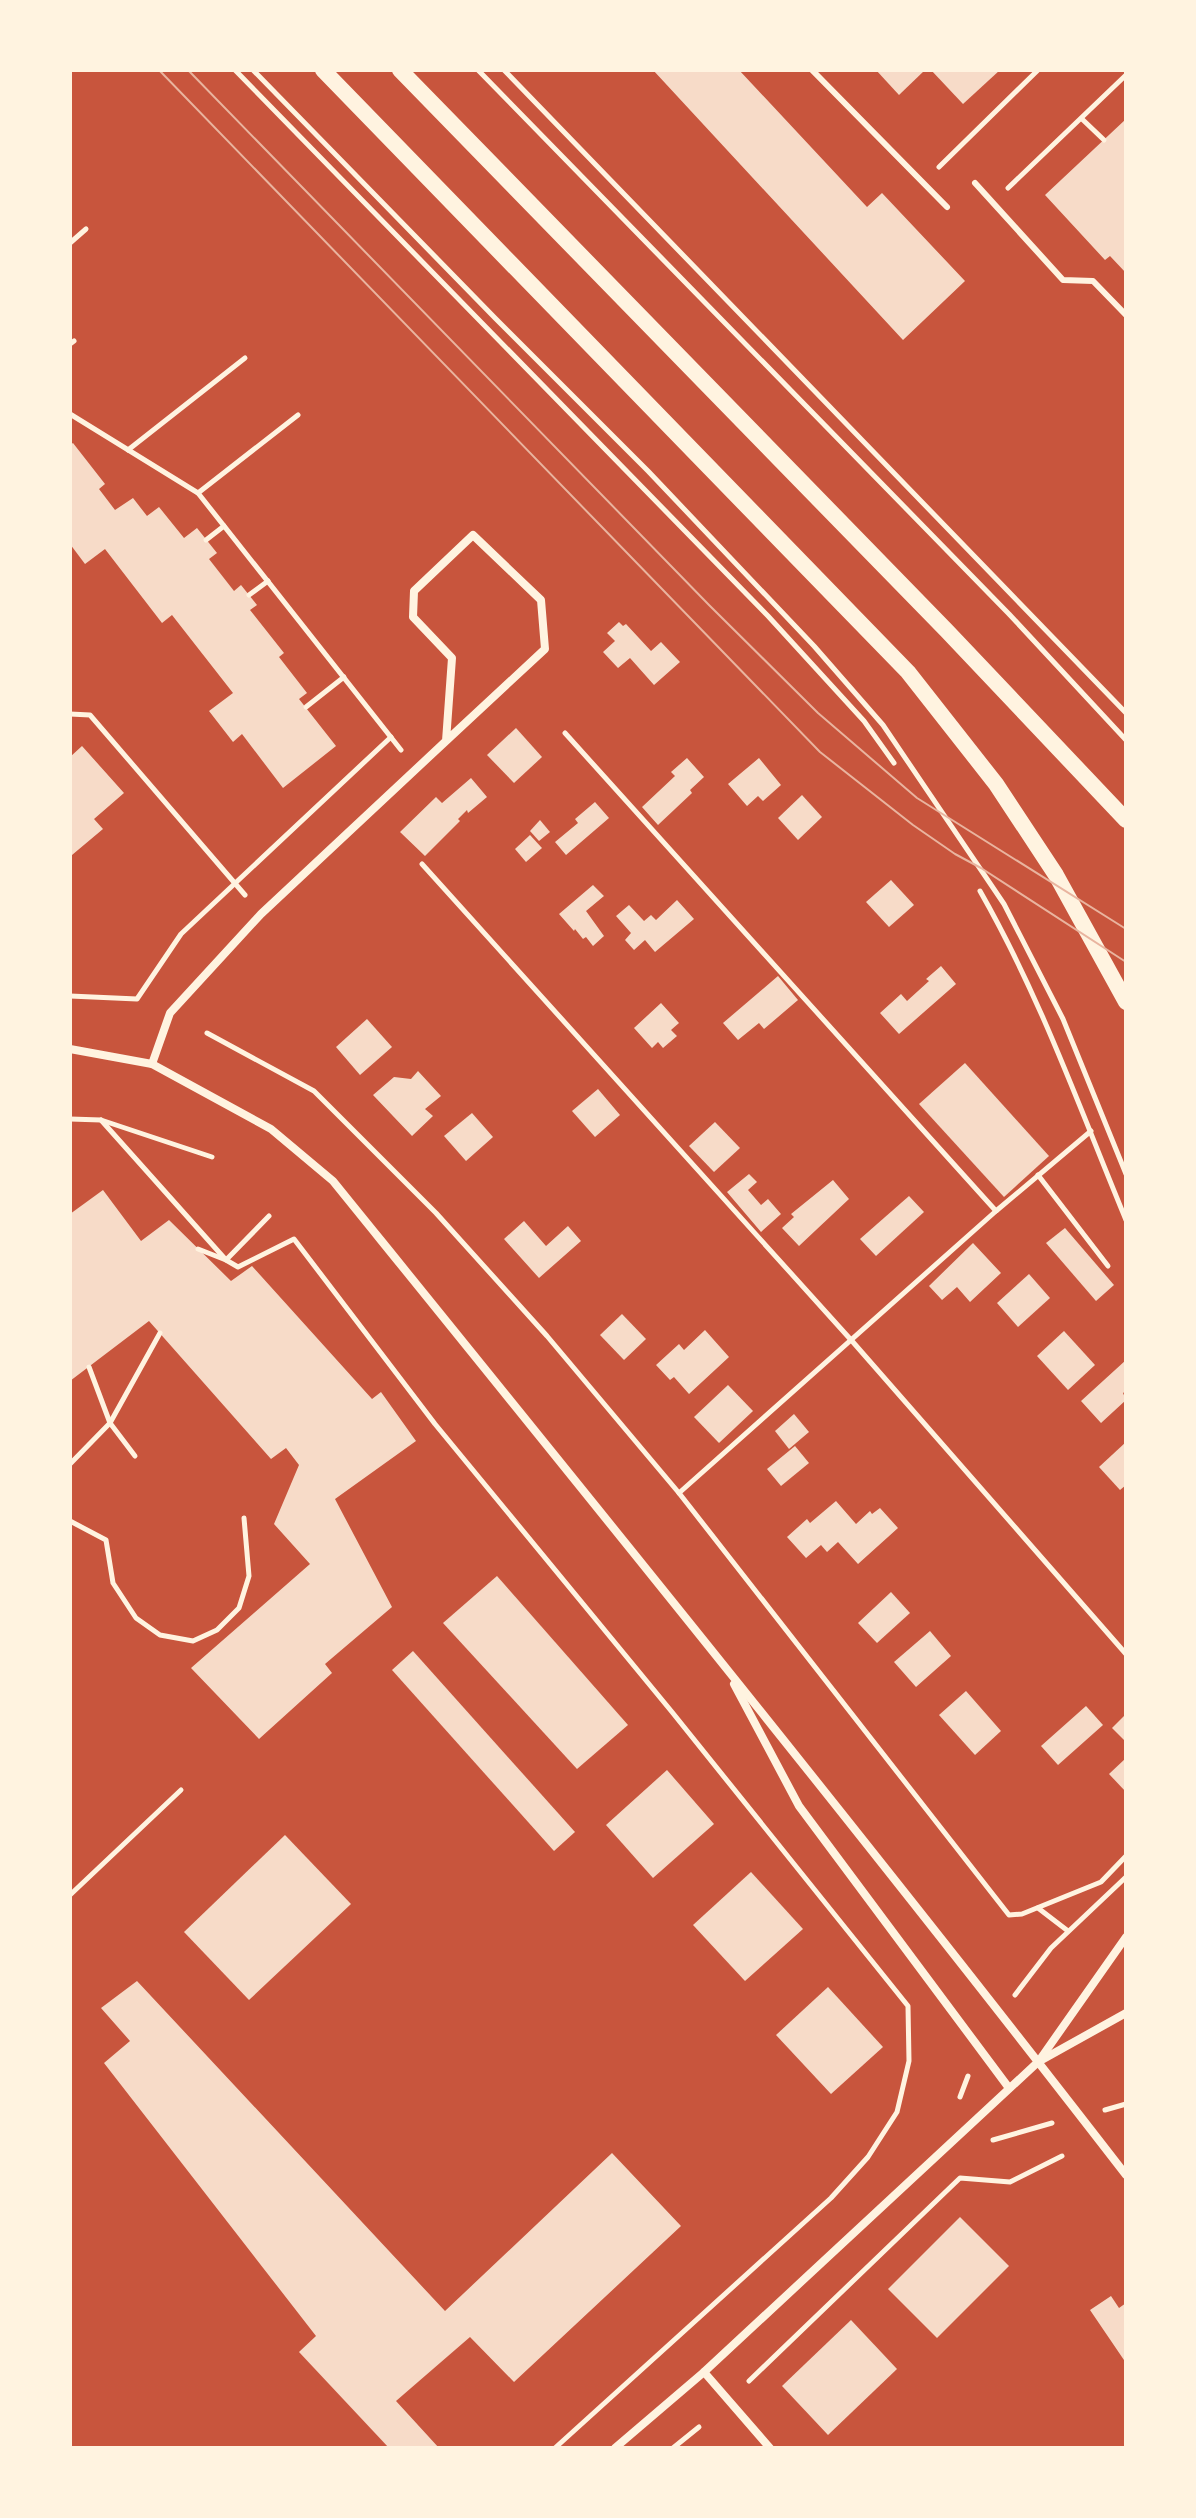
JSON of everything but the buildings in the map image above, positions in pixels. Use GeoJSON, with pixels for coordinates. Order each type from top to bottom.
{"type":"FeatureCollection","features":[{"type":"Feature","properties":{"kind":"main road"},"geometry":{"type":"LineString","coordinates":[[323,70],[908,672],[996,784],[1061,884],[1126,1002]]}},
{"type":"Feature","properties":{"kind":"main road"},"geometry":{"type":"LineString","coordinates":[[400,70],[947,631],[1126,820]]}},
{"type":"Feature","properties":{"kind":"street"},"geometry":{"type":"LineString","coordinates":[[152,1064],[170,1013],[261,914],[545,649],[541,600],[473,535],[414,591],[413,617],[452,658],[446,741]]}},
{"type":"Feature","properties":{"kind":"street"},"geometry":{"type":"LineString","coordinates":[[70,1049],[152,1064],[271,1129],[333,1181],[724,1665],[1126,2175]]}},
{"type":"Feature","properties":{"kind":"street"},"geometry":{"type":"LineString","coordinates":[[724,1665],[799,1806],[1009,2088]]}},
{"type":"Feature","properties":{"kind":"street"},"geometry":{"type":"LineString","coordinates":[[1038,2062],[1126,1937]]}},
{"type":"Feature","properties":{"kind":"street"},"geometry":{"type":"LineString","coordinates":[[615,2448],[704,2372],[1038,2062],[1126,2013]]}},
{"type":"Feature","properties":{"kind":"street"},"geometry":{"type":"LineString","coordinates":[[704,2372],[770,2448]]}},
{"type":"Feature","properties":{"kind":"lane"},"geometry":{"type":"LineString","coordinates":[[812,70],[947,207]]}},
{"type":"Feature","properties":{"kind":"lane"},"geometry":{"type":"LineString","coordinates":[[975,183],[1063,280],[1093,281],[1126,315]]}},
{"type":"Feature","properties":{"kind":"path"},"geometry":{"type":"LineString","coordinates":[[235,70],[768,616],[864,721],[894,763]]}},
{"type":"Feature","properties":{"kind":"path"},"geometry":{"type":"LineString","coordinates":[[253,70],[648,471],[841,675],[883,725],[1004,904],[1063,1019],[1126,1174]]}},
{"type":"Feature","properties":{"kind":"path"},"geometry":{"type":"LineString","coordinates":[[478,70],[988,591],[1126,740]]}},
{"type":"Feature","properties":{"kind":"path"},"geometry":{"type":"LineString","coordinates":[[504,70],[1126,713]]}},
{"type":"Feature","properties":{"kind":"path"},"geometry":{"type":"LineString","coordinates":[[923,183],[1038,70]]}},
{"type":"Feature","properties":{"kind":"path"},"geometry":{"type":"LineString","coordinates":[[993,203],[1126,75]]}},
{"type":"Feature","properties":{"kind":"path"},"geometry":{"type":"LineString","coordinates":[[1082,119],[1104,140]]}},
{"type":"Feature","properties":{"kind":"path"},"geometry":{"type":"LineString","coordinates":[[70,243],[86,229]]}},
{"type":"Feature","properties":{"kind":"path"},"geometry":{"type":"LineString","coordinates":[[128,450],[245,358]]}},
{"type":"Feature","properties":{"kind":"path"},"geometry":{"type":"LineString","coordinates":[[70,414],[198,493],[416,769]]}},
{"type":"Feature","properties":{"kind":"path"},"geometry":{"type":"LineString","coordinates":[[198,493],[298,415]]}},
{"type":"Feature","properties":{"kind":"path"},"geometry":{"type":"LineString","coordinates":[[206,540],[224,526]]}},
{"type":"Feature","properties":{"kind":"path"},"geometry":{"type":"LineString","coordinates":[[249,595],[268,581]]}},
{"type":"Feature","properties":{"kind":"path"},"geometry":{"type":"LineString","coordinates":[[306,707],[344,677]]}},
{"type":"Feature","properties":{"kind":"path"},"geometry":{"type":"LineString","coordinates":[[70,714],[90,715],[261,914]]}},
{"type":"Feature","properties":{"kind":"path"},"geometry":{"type":"LineString","coordinates":[[565,733],[996,1211]]}},
{"type":"Feature","properties":{"kind":"path"},"geometry":{"type":"LineString","coordinates":[[70,996],[137,999],[181,934],[391,737]]}},
{"type":"Feature","properties":{"kind":"path"},"geometry":{"type":"LineString","coordinates":[[422,864],[852,1341],[1126,1654]]}},
{"type":"Feature","properties":{"kind":"path"},"geometry":{"type":"LineString","coordinates":[[980,891],[1046,1020],[1126,1220]]}},
{"type":"Feature","properties":{"kind":"path"},"geometry":{"type":"LineString","coordinates":[[207,1033],[314,1091],[436,1213],[547,1336],[679,1493],[1009,1915],[1022,1914],[1101,1882],[1126,1856]]}},
{"type":"Feature","properties":{"kind":"path"},"geometry":{"type":"LineString","coordinates":[[70,1119],[101,1120],[212,1157]]}},
{"type":"Feature","properties":{"kind":"path"},"geometry":{"type":"LineString","coordinates":[[101,1120],[226,1260]]}},
{"type":"Feature","properties":{"kind":"path"},"geometry":{"type":"LineString","coordinates":[[679,1493],[996,1211],[1091,1131]]}},
{"type":"Feature","properties":{"kind":"path"},"geometry":{"type":"LineString","coordinates":[[1038,1175],[1108,1266]]}},
{"type":"Feature","properties":{"kind":"path"},"geometry":{"type":"LineString","coordinates":[[226,1260],[269,1216]]}},
{"type":"Feature","properties":{"kind":"path"},"geometry":{"type":"LineString","coordinates":[[198,1249],[238,1267],[294,1239],[435,1424],[908,2006],[909,2061],[897,2112],[868,2157],[831,2198],[555,2448]]}},
{"type":"Feature","properties":{"kind":"path"},"geometry":{"type":"LineString","coordinates":[[70,1464],[110,1423],[160,1333]]}},
{"type":"Feature","properties":{"kind":"path"},"geometry":{"type":"LineString","coordinates":[[89,1367],[110,1423],[135,1456]]}},
{"type":"Feature","properties":{"kind":"path"},"geometry":{"type":"LineString","coordinates":[[70,1521],[106,1540],[113,1583],[136,1618],[160,1635],[193,1641],[217,1630],[239,1608],[249,1576],[244,1518]]}},
{"type":"Feature","properties":{"kind":"path"},"geometry":{"type":"LineString","coordinates":[[70,1895],[181,1790]]}},
{"type":"Feature","properties":{"kind":"path"},"geometry":{"type":"LineString","coordinates":[[1037,1907],[1068,1931]]}},
{"type":"Feature","properties":{"kind":"path"},"geometry":{"type":"LineString","coordinates":[[938,2155],[1126,2104]]}},
{"type":"Feature","properties":{"kind":"path"},"geometry":{"type":"LineString","coordinates":[[749,2381],[960,2178],[1010,2182],[1062,2156]]}},
{"type":"Feature","properties":{"kind":"path"},"geometry":{"type":"LineString","coordinates":[[673,2448],[699,2427]]}},
{"type":"Feature","properties":{"kind":"tram line"},"geometry":{"type":"LineString","coordinates":[[159,70],[820,752],[955,854],[1126,962]]}},
{"type":"Feature","properties":{"kind":"tram line"},"geometry":{"type":"LineString","coordinates":[[188,70],[818,713],[917,798],[1126,929]]}}]}
